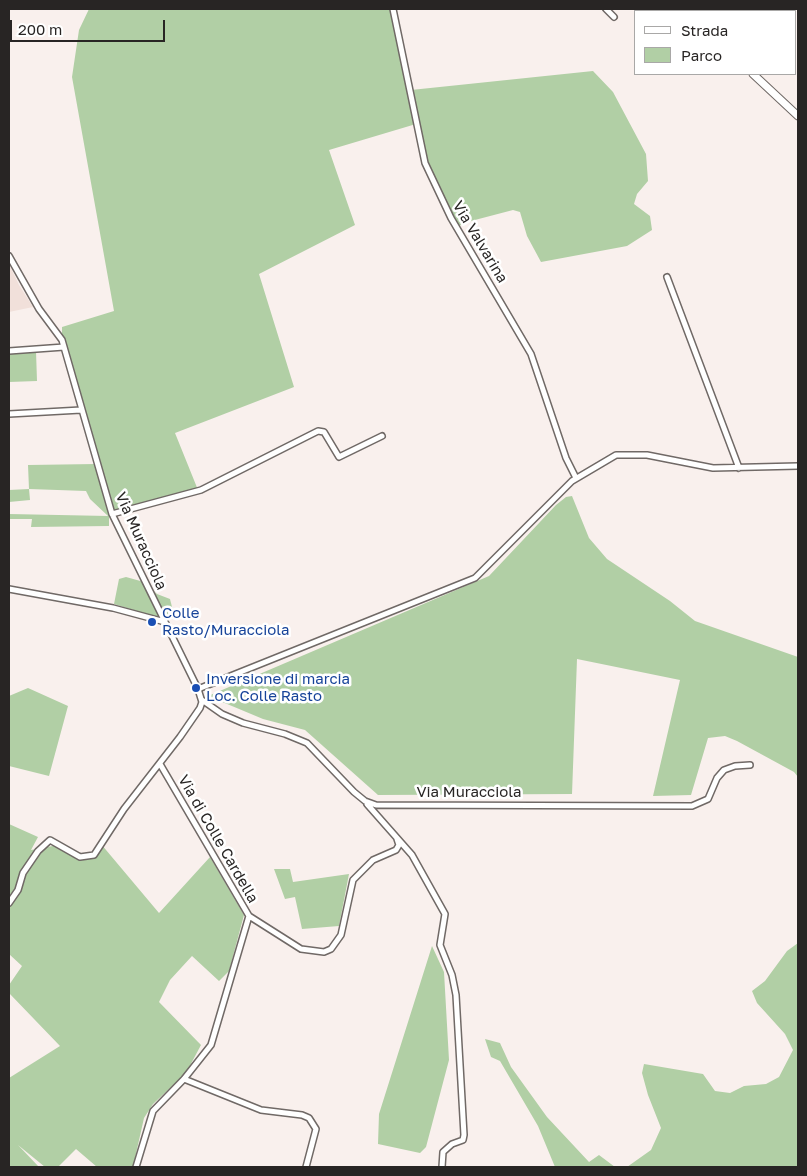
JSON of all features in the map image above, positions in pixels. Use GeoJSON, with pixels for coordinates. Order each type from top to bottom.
{"type":"FeatureCollection","features":[{"type":"Feature","properties":{"kind":"street","name":"Via Valvarina"},"geometry":{"type":"LineString","coordinates":[[393,9],[425,163],[450,218],[531,354],[568,464],[576,478]]}},
{"type":"Feature","properties":{"kind":"street"},"geometry":{"type":"LineString","coordinates":[[606,9],[614,17]]}},
{"type":"Feature","properties":{"kind":"street"},"geometry":{"type":"LineString","coordinates":[[754,75],[798,116]]}},
{"type":"Feature","properties":{"kind":"street","name":"Via Muracciola"},"geometry":{"type":"LineString","coordinates":[[9,256],[22,282],[62,340],[112,514],[202,700]]}},
{"type":"Feature","properties":{"kind":"street"},"geometry":{"type":"LineString","coordinates":[[667,277],[740,468]]}},
{"type":"Feature","properties":{"kind":"street"},"geometry":{"type":"LineString","coordinates":[[9,351],[64,347]]}},
{"type":"Feature","properties":{"kind":"street"},"geometry":{"type":"LineString","coordinates":[[9,414],[81,410]]}},
{"type":"Feature","properties":{"kind":"street"},"geometry":{"type":"LineString","coordinates":[[112,514],[201,490],[318,431],[324,434],[336,454],[340,457],[382,436]]}},
{"type":"Feature","properties":{"kind":"street"},"geometry":{"type":"LineString","coordinates":[[198,689],[475,578],[576,478],[623,454],[650,456],[704,468],[798,466]]}},
{"type":"Feature","properties":{"kind":"street"},"geometry":{"type":"LineString","coordinates":[[9,589],[113,608],[165,622]]}},
{"type":"Feature","properties":{"kind":"street"},"geometry":{"type":"LineString","coordinates":[[9,902],[18,890],[23,874],[50,840],[80,857],[94,856],[124,809],[160,764],[200,708],[202,700],[243,723],[291,736],[307,743],[365,801],[412,856],[445,914],[440,945],[452,975],[456,995],[464,1135],[463,1140],[452,1144],[444,1152],[442,1167]]}},
{"type":"Feature","properties":{"kind":"street","name":"Via di Colle Cardella"},"geometry":{"type":"LineString","coordinates":[[136,1167],[153,1111],[204,1056],[214,1038],[249,916],[160,764]]}},
{"type":"Feature","properties":{"kind":"street","name":"Via Muracciola"},"geometry":{"type":"LineString","coordinates":[[365,801],[376,805],[692,806],[708,799],[717,778],[724,770],[735,766],[750,765]]}},
{"type":"Feature","properties":{"kind":"street"},"geometry":{"type":"LineString","coordinates":[[249,916],[301,949],[324,952],[330,949],[341,935],[353,880],[373,860],[396,850],[399,845],[398,839]]}},
{"type":"Feature","properties":{"kind":"street"},"geometry":{"type":"LineString","coordinates":[[184,1079],[261,1110],[302,1115],[309,1118],[316,1129],[306,1167]]}},
{"type":"Feature","properties":{"kind":"shaded area"},"geometry":{"type":"Polygon","coordinates":[[[9,264],[19,285],[33,307],[9,312],[9,264]]]}},
{"type":"Feature","properties":{"kind":"green space"},"geometry":{"type":"Polygon","coordinates":[[[89,9],[393,9],[411,90],[593,71],[613,92],[646,154],[648,181],[637,194],[634,204],[650,216],[652,230],[627,246],[541,262],[527,236],[520,212],[513,210],[456,227],[425,163],[416,124],[329,150],[355,225],[259,274],[294,387],[175,433],[198,490],[112,514],[109,516],[109,526],[31,527],[32,519],[9,519],[9,514],[108,516],[90,499],[86,491],[29,489],[28,465],[96,464],[62,340],[62,327],[114,311],[72,77],[79,30],[89,9]]]}},
{"type":"Feature","properties":{"kind":"green space"},"geometry":{"type":"Polygon","coordinates":[[[36,351],[37,381],[9,382],[9,353],[36,351]]]}},
{"type":"Feature","properties":{"kind":"green space"},"geometry":{"type":"Polygon","coordinates":[[[29,489],[30,500],[9,502],[9,490],[29,489]]]}},
{"type":"Feature","properties":{"kind":"green space"},"geometry":{"type":"Polygon","coordinates":[[[572,496],[589,538],[607,559],[670,601],[695,621],[798,657],[798,777],[794,772],[737,741],[725,736],[708,738],[691,795],[653,796],[680,680],[577,659],[572,794],[378,795],[305,730],[263,719],[208,696],[489,576],[556,505],[566,497],[572,496]]]}},
{"type":"Feature","properties":{"kind":"green space"},"geometry":{"type":"Polygon","coordinates":[[[126,577],[144,582],[157,594],[170,599],[174,615],[166,620],[114,604],[119,579],[126,577]]]}},
{"type":"Feature","properties":{"kind":"green space"},"geometry":{"type":"Polygon","coordinates":[[[28,688],[68,706],[49,776],[9,766],[9,696],[28,688]]]}},
{"type":"Feature","properties":{"kind":"green space"},"geometry":{"type":"Polygon","coordinates":[[[9,824],[38,837],[31,850],[58,845],[80,857],[92,856],[101,844],[159,913],[210,857],[244,915],[229,971],[219,981],[192,956],[170,980],[159,1002],[201,1045],[186,1073],[153,1104],[144,1118],[133,1167],[97,1167],[76,1149],[58,1167],[45,1167],[18,1145],[39,1167],[9,1167],[9,1078],[60,1046],[9,993],[9,985],[22,966],[9,954],[9,824]]]}},
{"type":"Feature","properties":{"kind":"green space"},"geometry":{"type":"Polygon","coordinates":[[[274,869],[290,869],[293,882],[349,874],[339,926],[302,929],[295,897],[285,899],[274,869]]]}},
{"type":"Feature","properties":{"kind":"green space"},"geometry":{"type":"Polygon","coordinates":[[[798,943],[798,1167],[627,1167],[651,1150],[661,1128],[648,1095],[642,1073],[644,1064],[703,1074],[715,1091],[730,1093],[744,1086],[766,1084],[779,1077],[793,1050],[785,1034],[757,1003],[752,991],[765,981],[787,951],[798,943]]]}},
{"type":"Feature","properties":{"kind":"green space"},"geometry":{"type":"Polygon","coordinates":[[[432,946],[444,972],[449,1060],[426,1147],[420,1153],[378,1144],[379,1114],[432,946]]]}},
{"type":"Feature","properties":{"kind":"green space"},"geometry":{"type":"Polygon","coordinates":[[[485,1039],[500,1043],[511,1067],[547,1117],[589,1162],[599,1155],[615,1167],[555,1167],[538,1126],[500,1061],[491,1057],[485,1039]]]}},
{"type":"Feature","properties":{"kind":"place","name":"Colle Rasto/Muracciola"},"geometry":{"type":"Point","coordinates":[152,622]}},
{"type":"Feature","properties":{"kind":"place","name":"Inversione di marcia Loc. Colle Rasto"},"geometry":{"type":"Point","coordinates":[196,688]}}]}
